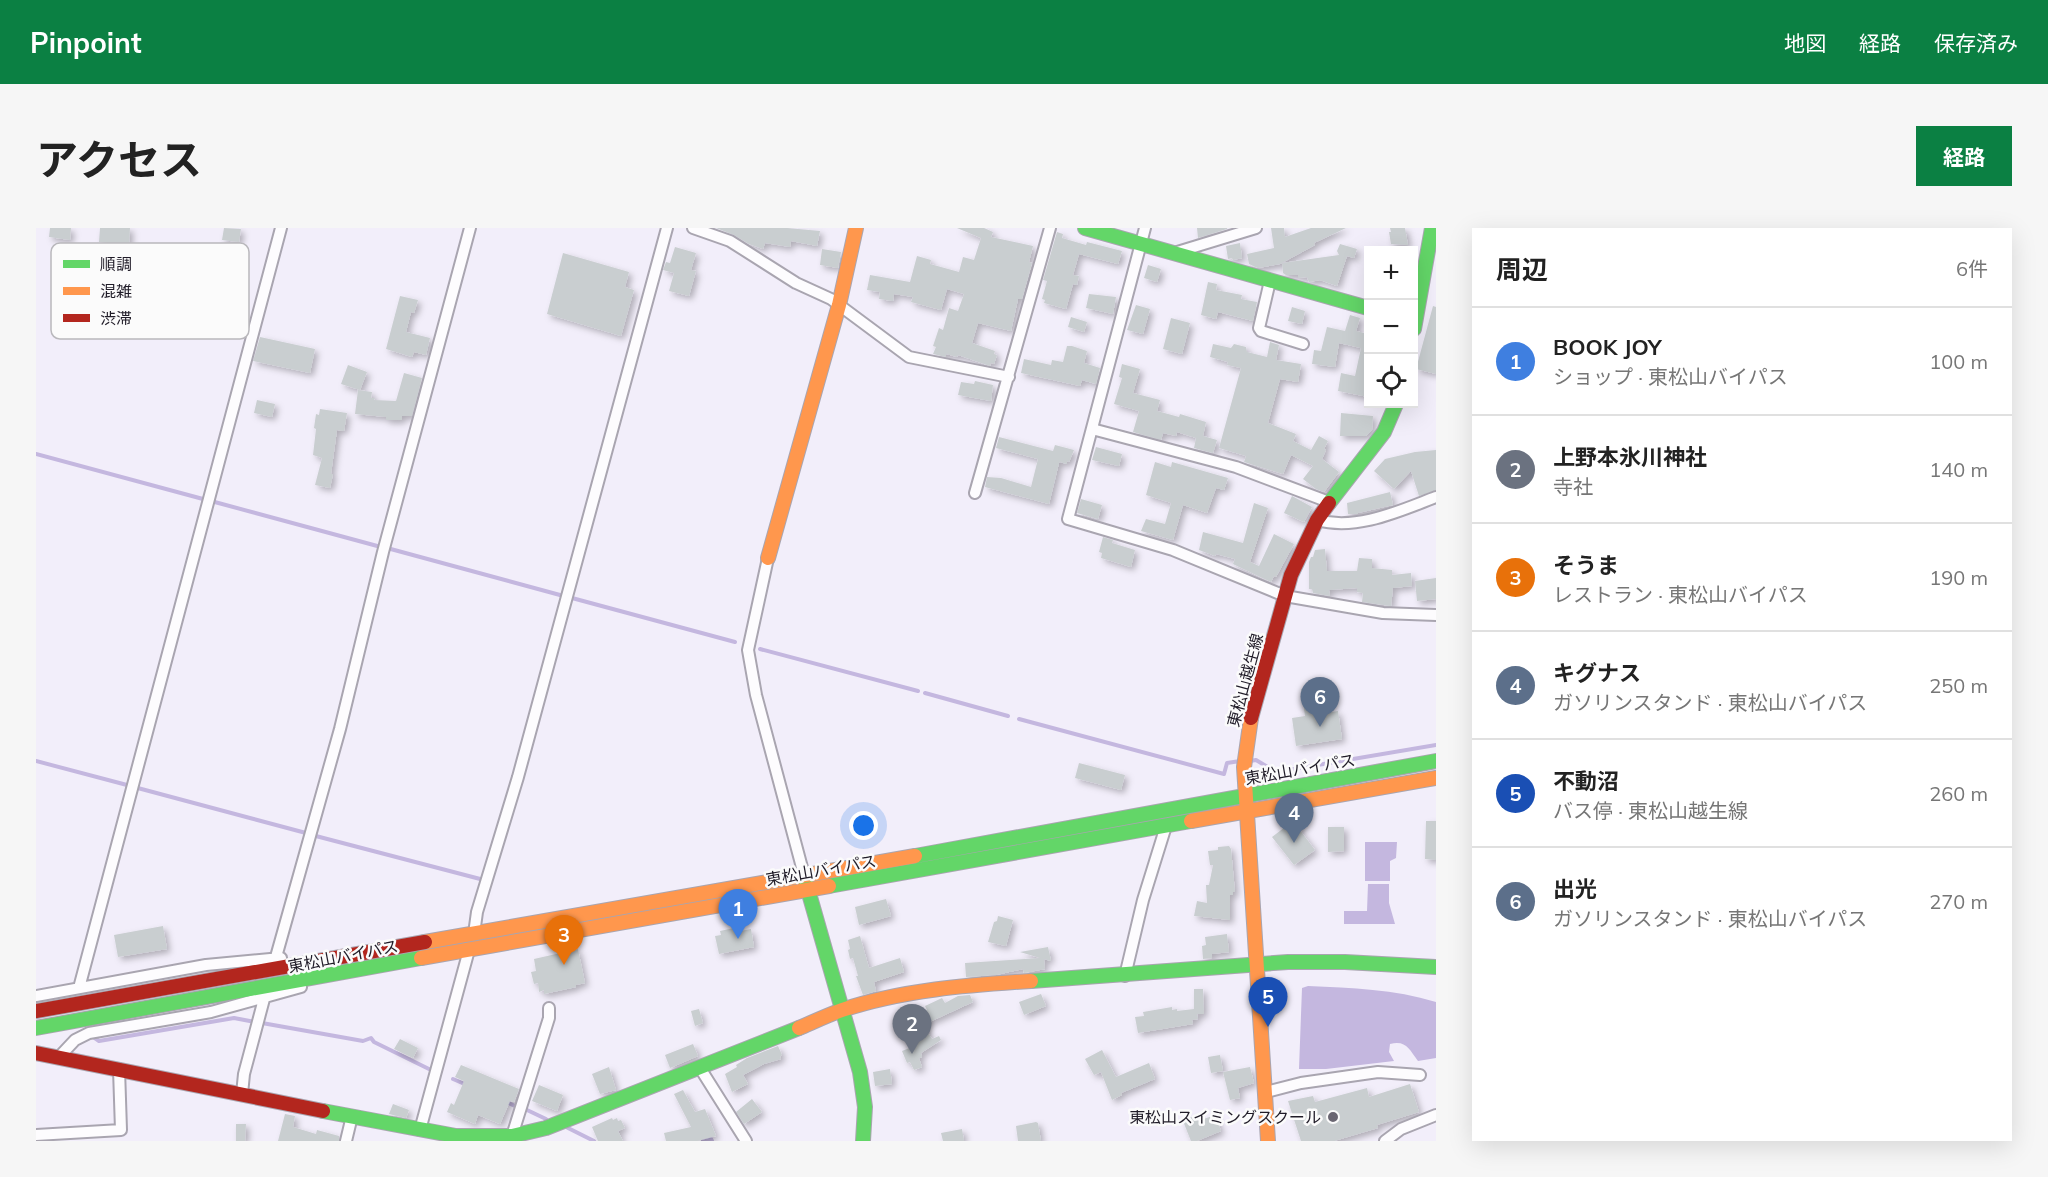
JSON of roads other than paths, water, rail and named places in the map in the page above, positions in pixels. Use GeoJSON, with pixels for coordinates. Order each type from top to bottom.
{"type":"FeatureCollection","features":[{"type":"Feature","properties":{"kind":"main road"},"geometry":{"type":"LineString","coordinates":[[768,558],[839,305],[856,228]]}},
{"type":"Feature","properties":{"kind":"main road"},"geometry":{"type":"LineString","coordinates":[[1085,228],[1364,307]]}},
{"type":"Feature","properties":{"kind":"main road"},"geometry":{"type":"LineString","coordinates":[[1418,303],[1432,228]]}},
{"type":"Feature","properties":{"kind":"main road","name":"東松山越生線"},"geometry":{"type":"LineString","coordinates":[[1268,1141],[1246,812],[1244,767],[1249,729],[1285,596],[1300,552],[1329,502],[1384,432],[1394,408]]}},
{"type":"Feature","properties":{"kind":"main road","name":"東松山バイパス"},"geometry":{"type":"LineString","coordinates":[[36,1011],[1191,807],[1436,761]]}},
{"type":"Feature","properties":{"kind":"main road","name":"東松山バイパス"},"geometry":{"type":"LineString","coordinates":[[36,1028],[1436,778]]}},
{"type":"Feature","properties":{"kind":"main road"},"geometry":{"type":"LineString","coordinates":[[804,875],[860,1072],[865,1107],[863,1141]]}},
{"type":"Feature","properties":{"kind":"main road"},"geometry":{"type":"LineString","coordinates":[[36,1053],[420,1130],[456,1136],[513,1138],[566,1122],[842,1010],[870,1001],[911,993],[1255,964],[1344,962],[1417,968],[1436,967]]}},
{"type":"Feature","properties":{"kind":"street"},"geometry":{"type":"LineString","coordinates":[[80,988],[281,228]]}},
{"type":"Feature","properties":{"kind":"street"},"geometry":{"type":"LineString","coordinates":[[276,957],[339,729],[383,552],[470,228]]}},
{"type":"Feature","properties":{"kind":"street"},"geometry":{"type":"LineString","coordinates":[[474,934],[477,912],[518,777],[667,228]]}},
{"type":"Feature","properties":{"kind":"street"},"geometry":{"type":"LineString","coordinates":[[693,228],[730,241],[796,283],[831,299],[909,357],[1009,377]]}},
{"type":"Feature","properties":{"kind":"street"},"geometry":{"type":"LineString","coordinates":[[975,493],[1050,228]]}},
{"type":"Feature","properties":{"kind":"street"},"geometry":{"type":"LineString","coordinates":[[1146,228],[1068,519],[1173,550],[1285,596],[1383,613],[1436,615]]}},
{"type":"Feature","properties":{"kind":"street"},"geometry":{"type":"LineString","coordinates":[[1174,253],[1256,228]]}},
{"type":"Feature","properties":{"kind":"street"},"geometry":{"type":"LineString","coordinates":[[1270,281],[1259,328],[1261,331],[1303,344]]}},
{"type":"Feature","properties":{"kind":"street"},"geometry":{"type":"LineString","coordinates":[[1092,429],[1236,467],[1329,502]]}},
{"type":"Feature","properties":{"kind":"street"},"geometry":{"type":"LineString","coordinates":[[1317,520],[1326,523],[1370,520],[1390,516],[1436,497]]}},
{"type":"Feature","properties":{"kind":"street"},"geometry":{"type":"LineString","coordinates":[[768,558],[748,650],[756,694],[804,875]]}},
{"type":"Feature","properties":{"kind":"street"},"geometry":{"type":"LineString","coordinates":[[1125,975],[1143,900],[1166,826]]}},
{"type":"Feature","properties":{"kind":"street"},"geometry":{"type":"LineString","coordinates":[[420,1130],[469,950]]}},
{"type":"Feature","properties":{"kind":"street"},"geometry":{"type":"LineString","coordinates":[[36,996],[206,965],[276,957],[319,961]]}},
{"type":"Feature","properties":{"kind":"street"},"geometry":{"type":"LineString","coordinates":[[59,1058],[75,1041],[89,1033],[211,1012],[264,999],[341,972]]}},
{"type":"Feature","properties":{"kind":"street"},"geometry":{"type":"LineString","coordinates":[[242,1094],[244,1074],[264,999]]}},
{"type":"Feature","properties":{"kind":"street"},"geometry":{"type":"LineString","coordinates":[[513,1138],[549,1018],[549,1008]]}},
{"type":"Feature","properties":{"kind":"street"},"geometry":{"type":"LineString","coordinates":[[700,1068],[746,1141]]}},
{"type":"Feature","properties":{"kind":"street"},"geometry":{"type":"LineString","coordinates":[[36,1135],[120,1130],[119,1070]]}},
{"type":"Feature","properties":{"kind":"street"},"geometry":{"type":"LineString","coordinates":[[1266,1092],[1301,1083],[1378,1072],[1420,1075]]}},
{"type":"Feature","properties":{"kind":"street"},"geometry":{"type":"LineString","coordinates":[[1385,1141],[1401,1129],[1436,1115]]}},
{"type":"Feature","properties":{"kind":"street"},"geometry":{"type":"LineString","coordinates":[[346,1141],[352,1116]]}},
{"type":"Feature","properties":{"kind":"waterway"},"geometry":{"type":"LineString","coordinates":[[36,454],[203,499]]}},
{"type":"Feature","properties":{"kind":"waterway"},"geometry":{"type":"LineString","coordinates":[[211,501],[381,547]]}},
{"type":"Feature","properties":{"kind":"waterway"},"geometry":{"type":"LineString","coordinates":[[387,548],[560,595]]}},
{"type":"Feature","properties":{"kind":"waterway"},"geometry":{"type":"LineString","coordinates":[[572,598],[735,642]]}},
{"type":"Feature","properties":{"kind":"waterway"},"geometry":{"type":"LineString","coordinates":[[760,649],[918,691]]}},
{"type":"Feature","properties":{"kind":"waterway"},"geometry":{"type":"LineString","coordinates":[[925,693],[1008,716]]}},
{"type":"Feature","properties":{"kind":"waterway"},"geometry":{"type":"LineString","coordinates":[[1019,719],[1224,774],[1227,763],[1240,761]]}},
{"type":"Feature","properties":{"kind":"waterway"},"geometry":{"type":"LineString","coordinates":[[1250,761],[1256,760],[1276,772],[1436,745]]}},
{"type":"Feature","properties":{"kind":"waterway"},"geometry":{"type":"LineString","coordinates":[[36,761],[127,785]]}},
{"type":"Feature","properties":{"kind":"waterway"},"geometry":{"type":"LineString","coordinates":[[134,787],[306,833]]}},
{"type":"Feature","properties":{"kind":"waterway"},"geometry":{"type":"LineString","coordinates":[[312,835],[484,880]]}},
{"type":"Feature","properties":{"kind":"waterway"},"geometry":{"type":"LineString","coordinates":[[92,1036],[99,1041],[234,1018],[255,1022]]}},
{"type":"Feature","properties":{"kind":"waterway"},"geometry":{"type":"LineString","coordinates":[[262,1023],[363,1041],[371,1038],[374,1042],[431,1070]]}},
{"type":"Feature","properties":{"kind":"waterway"},"geometry":{"type":"LineString","coordinates":[[453,1079],[467,1085]]}},
{"type":"Feature","properties":{"kind":"waterway"},"geometry":{"type":"LineString","coordinates":[[504,1101],[515,1106]]}},
{"type":"Feature","properties":{"kind":"waterway"},"geometry":{"type":"LineString","coordinates":[[527,1110],[546,1119]]}},
{"type":"Feature","properties":{"kind":"waterway"},"geometry":{"type":"LineString","coordinates":[[568,1128],[594,1141]]}},
{"type":"Feature","properties":{"kind":"waterway"},"geometry":{"type":"LineString","coordinates":[[703,1141],[711,1139],[712,1141]]}},
{"type":"Feature","properties":{"kind":"place","name":"出光"},"geometry":{"type":"Point","coordinates":[1320,727]}},
{"type":"Feature","properties":{"kind":"place","name":"キグナス"},"geometry":{"type":"Point","coordinates":[1294,843]}},
{"type":"Feature","properties":{"kind":"place","name":"BOOK JOY"},"geometry":{"type":"Point","coordinates":[738,939]}},
{"type":"Feature","properties":{"kind":"place","name":"そうま"},"geometry":{"type":"Point","coordinates":[564,965]}},
{"type":"Feature","properties":{"kind":"place","name":"不動沼"},"geometry":{"type":"Point","coordinates":[1268,1027]}},
{"type":"Feature","properties":{"kind":"place","name":"上野本氷川神社"},"geometry":{"type":"Point","coordinates":[912,1054]}},
{"type":"Feature","properties":{"kind":"place","name":"東松山スイミングスクール"},"geometry":{"type":"Point","coordinates":[1333,1117]}}]}
